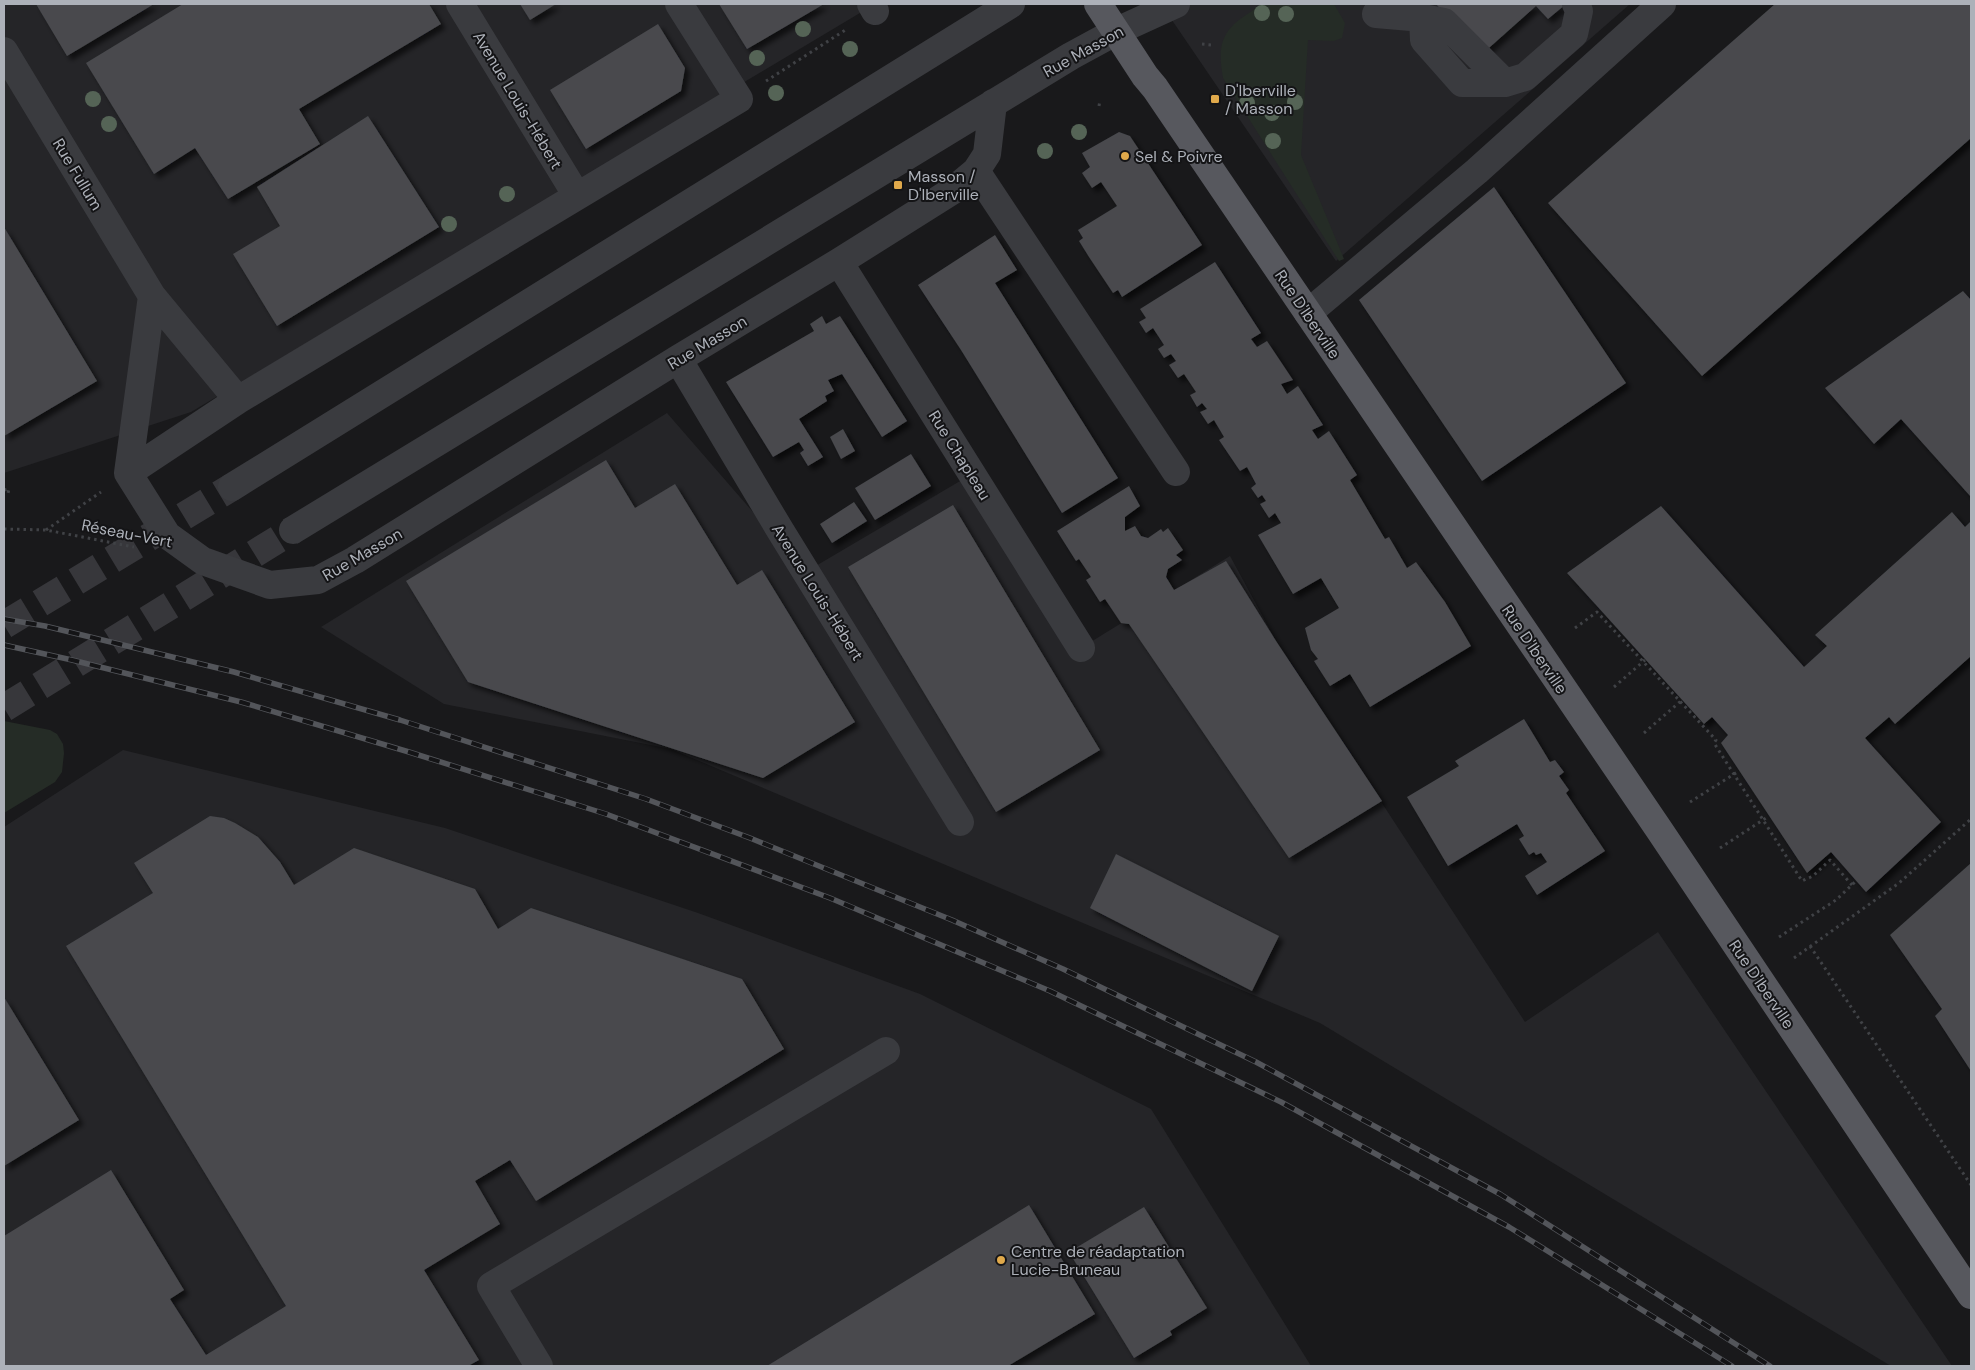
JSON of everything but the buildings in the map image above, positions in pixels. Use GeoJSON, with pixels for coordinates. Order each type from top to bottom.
{"type":"FeatureCollection","features":[{"type":"Feature","properties":{"kind":"main road","name":"Rue D'Iberville"},"geometry":{"type":"LineString","coordinates":[[1098,4],[1145,76],[1155,88],[1665,839],[1971,1294]]}},
{"type":"Feature","properties":{"kind":"street","name":"Avenue Louis-Hébert"},"geometry":{"type":"LineString","coordinates":[[460,4],[577,196]]}},
{"type":"Feature","properties":{"kind":"street"},"geometry":{"type":"LineString","coordinates":[[128,473],[238,400],[738,99],[679,4]]}},
{"type":"Feature","properties":{"kind":"street"},"geometry":{"type":"LineString","coordinates":[[232,487],[1011,4]]}},
{"type":"Feature","properties":{"kind":"street","name":"Rue Masson"},"geometry":{"type":"LineString","coordinates":[[293,530],[992,103],[1117,31],[1176,4]]}},
{"type":"Feature","properties":{"kind":"street"},"geometry":{"type":"LineString","coordinates":[[1376,14],[1423,18],[1444,22],[1505,83],[1525,77],[1574,34],[1578,12],[1576,4]]}},
{"type":"Feature","properties":{"kind":"street"},"geometry":{"type":"LineString","coordinates":[[1308,314],[1477,171],[1662,4]]}},
{"type":"Feature","properties":{"kind":"street","name":"Rue Fullum"},"geometry":{"type":"LineString","coordinates":[[4,51],[152,296],[238,400]]}},
{"type":"Feature","properties":{"kind":"street","name":"Rue Masson"},"geometry":{"type":"LineString","coordinates":[[128,473],[167,535],[203,561],[270,586],[318,580],[356,560],[952,191],[976,171],[987,154],[992,103]]}},
{"type":"Feature","properties":{"kind":"street"},"geometry":{"type":"LineString","coordinates":[[976,171],[1176,472]]}},
{"type":"Feature","properties":{"kind":"street","name":"Rue Chapleau"},"geometry":{"type":"LineString","coordinates":[[839,262],[1081,648]]}},
{"type":"Feature","properties":{"kind":"street"},"geometry":{"type":"LineString","coordinates":[[128,473],[152,296]]}},
{"type":"Feature","properties":{"kind":"street","name":"Avenue Louis-Hébert"},"geometry":{"type":"LineString","coordinates":[[678,359],[780,530],[960,822]]}},
{"type":"Feature","properties":{"kind":"street"},"geometry":{"type":"LineString","coordinates":[[539,1366],[491,1286],[886,1051]]}},
{"type":"Feature","properties":{"kind":"path"},"geometry":{"type":"LineString","coordinates":[[738,99],[873,7]]}},
{"type":"Feature","properties":{"kind":"path"},"geometry":{"type":"LineString","coordinates":[[1202,44],[1212,44]]}},
{"type":"Feature","properties":{"kind":"path"},"geometry":{"type":"LineString","coordinates":[[1099,106],[1100,100]]}},
{"type":"Feature","properties":{"kind":"path","name":"Réseau-Vert"},"geometry":{"type":"LineString","coordinates":[[46,530],[128,473]]}},
{"type":"Feature","properties":{"kind":"path"},"geometry":{"type":"LineString","coordinates":[[4,490],[9,488],[8,493]]}},
{"type":"Feature","properties":{"kind":"path","name":"Réseau-Vert"},"geometry":{"type":"LineString","coordinates":[[4,529],[46,530],[138,548]]}},
{"type":"Feature","properties":{"kind":"path"},"geometry":{"type":"LineString","coordinates":[[1575,628],[1597,612],[1716,740],[1714,743],[1802,881],[1813,876],[1830,860],[1852,885]]}},
{"type":"Feature","properties":{"kind":"path"},"geometry":{"type":"LineString","coordinates":[[1614,687],[1644,661]]}},
{"type":"Feature","properties":{"kind":"path"},"geometry":{"type":"LineString","coordinates":[[1644,733],[1681,701]]}},
{"type":"Feature","properties":{"kind":"path"},"geometry":{"type":"LineString","coordinates":[[1690,802],[1739,771]]}},
{"type":"Feature","properties":{"kind":"path"},"geometry":{"type":"LineString","coordinates":[[1720,848],[1769,816]]}},
{"type":"Feature","properties":{"kind":"path"},"geometry":{"type":"LineString","coordinates":[[1794,958],[1899,883],[1971,819]]}},
{"type":"Feature","properties":{"kind":"path"},"geometry":{"type":"LineString","coordinates":[[1779,937],[1836,900],[1856,881]]}},
{"type":"Feature","properties":{"kind":"path"},"geometry":{"type":"LineString","coordinates":[[1810,946],[1971,1185]]}},
{"type":"Feature","properties":{"kind":"shaded area"},"geometry":{"type":"Polygon","coordinates":[[[4,4],[875,4],[191,412],[4,473],[4,4]]]}},
{"type":"Feature","properties":{"kind":"shaded area"},"geometry":{"type":"Polygon","coordinates":[[[1161,4],[1630,4],[1336,261],[1161,4]]]}},
{"type":"Feature","properties":{"kind":"shaded area"},"geometry":{"type":"Polygon","coordinates":[[[1263,4],[1334,4],[1345,23],[1342,38],[1334,41],[1308,40],[1301,155],[1344,259],[1339,261],[1223,78],[1221,51],[1227,33],[1233,25],[1263,4]]]}},
{"type":"Feature","properties":{"kind":"shaded area"},"geometry":{"type":"Polygon","coordinates":[[[667,413],[759,519],[797,577],[972,474],[1081,648],[1230,556],[1276,641],[1525,1022],[1658,932],[1952,1366],[1891,1366],[1320,1023],[671,749],[444,704],[321,627],[667,413]]]}},
{"type":"Feature","properties":{"kind":"shaded area"},"geometry":{"type":"Polygon","coordinates":[[[4,721],[50,730],[57,734],[63,744],[64,753],[62,772],[55,782],[4,813],[4,721]]]}},
{"type":"Feature","properties":{"kind":"shaded area"},"geometry":{"type":"Polygon","coordinates":[[[123,750],[445,828],[698,913],[920,994],[1151,1109],[1311,1366],[4,1366],[4,827],[123,750]]]}},
{"type":"Feature","properties":{"kind":"tunnel"},"geometry":{"type":"LineString","coordinates":[[4,625],[232,487]]}},
{"type":"Feature","properties":{"kind":"tunnel"},"geometry":{"type":"LineString","coordinates":[[4,708],[293,530]]}},
{"type":"Feature","properties":{"kind":"railway"},"geometry":{"type":"LineString","coordinates":[[4,619],[45,626],[234,672],[400,720],[646,799],[750,838],[952,920],[1063,969],[1256,1062],[1500,1194],[1770,1366]]}},
{"type":"Feature","properties":{"kind":"railway"},"geometry":{"type":"LineString","coordinates":[[4,645],[241,702],[409,752],[606,814],[830,898],[1050,991],[1281,1102],[1509,1227],[1732,1366]]}},
{"type":"Feature","properties":{"kind":"place","name":"D'Iberville / Masson"},"geometry":{"type":"Point","coordinates":[1215,99]}},
{"type":"Feature","properties":{"kind":"place","name":"Sel & Poivre"},"geometry":{"type":"Point","coordinates":[1125,156]}},
{"type":"Feature","properties":{"kind":"place","name":"Masson / D'Iberville"},"geometry":{"type":"Point","coordinates":[898,185]}},
{"type":"Feature","properties":{"kind":"place","name":"Centre de réadaptation Lucie-Bruneau"},"geometry":{"type":"Point","coordinates":[1001,1260]}}]}
